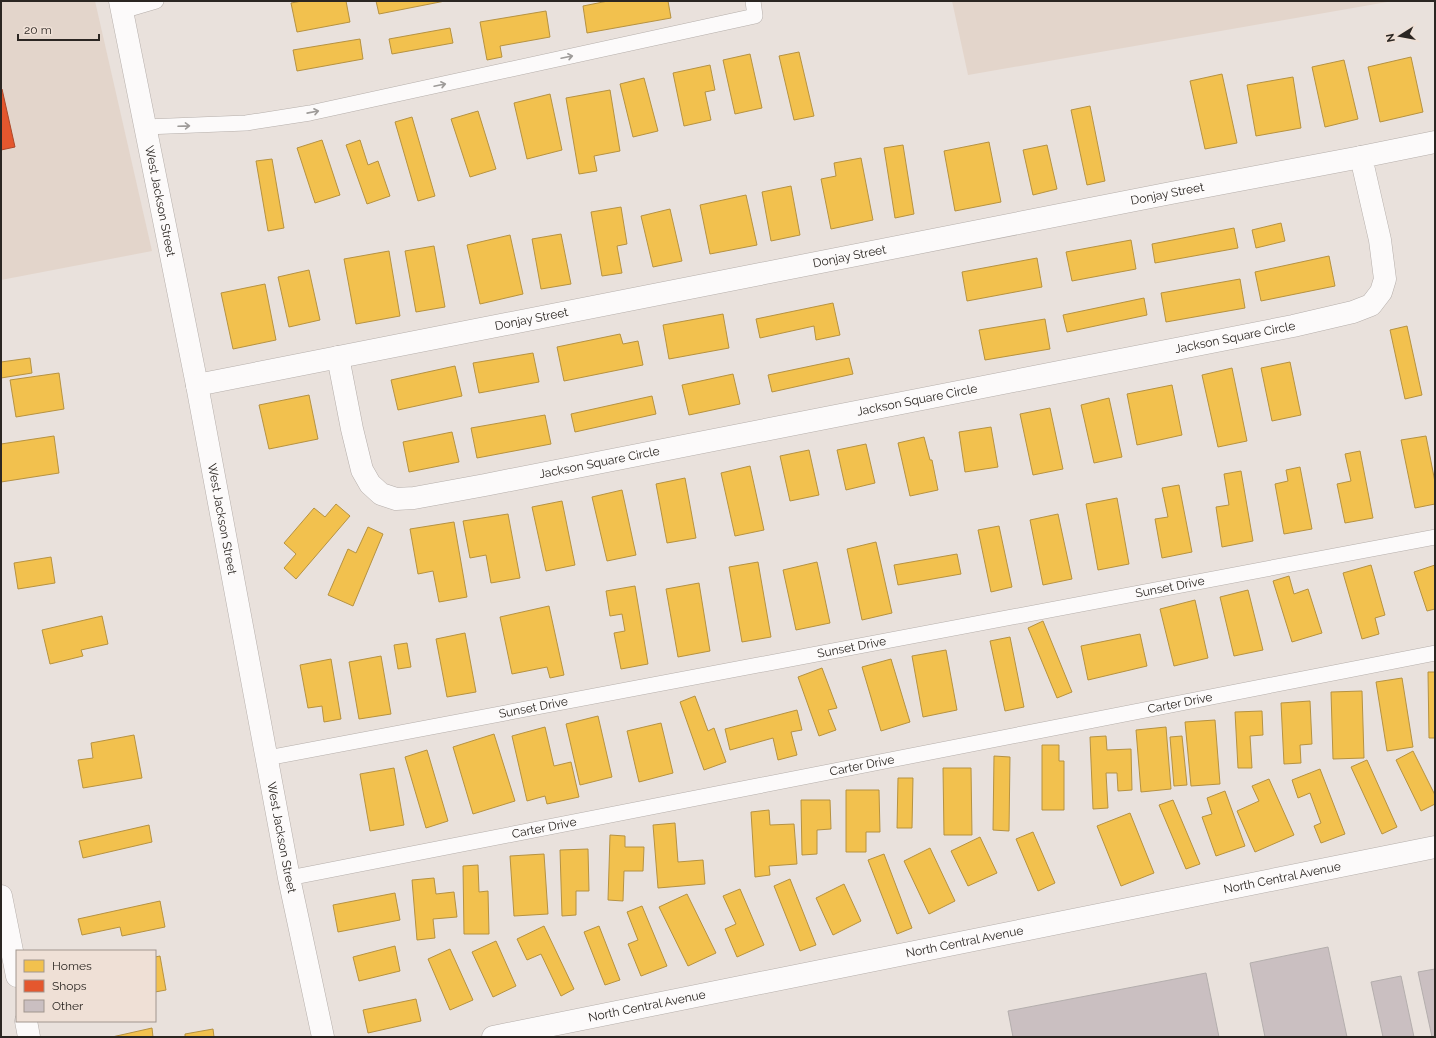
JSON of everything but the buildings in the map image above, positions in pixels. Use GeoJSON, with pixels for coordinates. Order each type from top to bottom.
{"type":"FeatureCollection","features":[{"type":"Feature","properties":{"kind":"street","name":"West Jackson Street"},"geometry":{"type":"LineString","coordinates":[[121,6],[197,385],[289,878],[323,1037]]}},
{"type":"Feature","properties":{"kind":"street"},"geometry":{"type":"LineString","coordinates":[[1361,157],[1435,142]]}},
{"type":"Feature","properties":{"kind":"street","name":"Donjay Street"},"geometry":{"type":"LineString","coordinates":[[197,385],[1163,194],[1361,157]]}},
{"type":"Feature","properties":{"kind":"street","name":"Jackson Square Circle"},"geometry":{"type":"LineString","coordinates":[[338,357],[352,429],[362,470],[370,484],[381,494],[396,499],[414,498],[478,486],[1285,328],[1353,312],[1371,305],[1381,292],[1385,279],[1380,240],[1361,157]]}},
{"type":"Feature","properties":{"kind":"street","name":"North Central Avenue"},"geometry":{"type":"LineString","coordinates":[[494,1037],[1435,847]]}},
{"type":"Feature","properties":{"kind":"street"},"geometry":{"type":"LineString","coordinates":[[1,896],[16,971]]}},
{"type":"Feature","properties":{"kind":"street"},"geometry":{"type":"LineString","coordinates":[[26,1022],[29,1037]]}},
{"type":"Feature","properties":{"kind":"lane"},"geometry":{"type":"LineString","coordinates":[[121,6],[156,1]]}},
{"type":"Feature","properties":{"kind":"lane"},"geometry":{"type":"LineString","coordinates":[[145,127],[246,123],[310,113],[755,16],[753,1]]}},
{"type":"Feature","properties":{"kind":"lane","name":"Sunset Drive"},"geometry":{"type":"LineString","coordinates":[[267,758],[1435,537]]}},
{"type":"Feature","properties":{"kind":"lane","name":"Carter Drive"},"geometry":{"type":"LineString","coordinates":[[289,878],[1435,653]]}},
{"type":"Feature","properties":{"kind":"shaded area"},"geometry":{"type":"Polygon","coordinates":[[[1,1],[95,1],[152,251],[1,280],[1,1]]]}},
{"type":"Feature","properties":{"kind":"shaded area"},"geometry":{"type":"Polygon","coordinates":[[[952,1],[1393,1],[968,75],[952,1]]]}}]}
